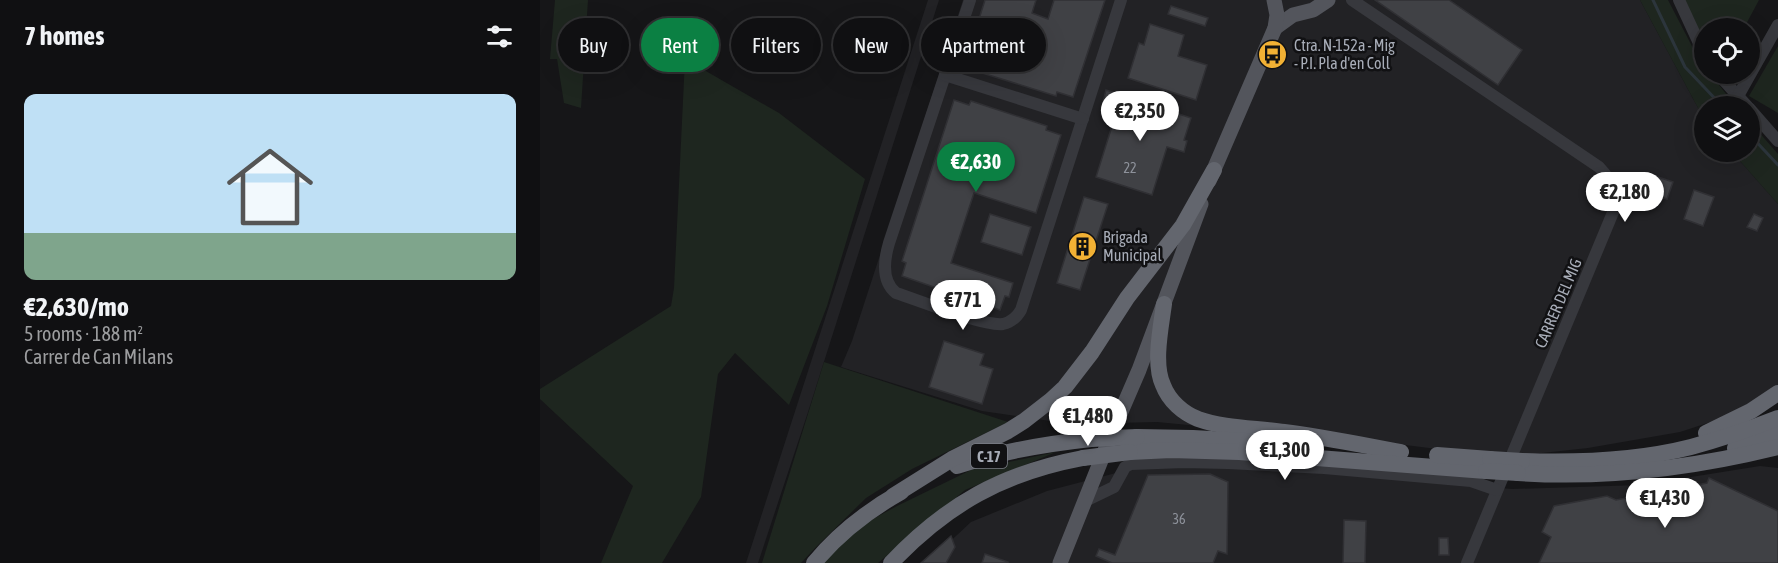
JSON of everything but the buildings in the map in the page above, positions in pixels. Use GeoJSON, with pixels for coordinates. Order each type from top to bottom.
{"type":"FeatureCollection","features":[{"type":"Feature","properties":{"kind":"highway"},"geometry":{"type":"LineString","coordinates":[[893,496],[952,459],[1024,421],[1065,387],[1092,352],[1127,298],[1183,225],[1214,170]]}},
{"type":"Feature","properties":{"kind":"highway"},"geometry":{"type":"LineString","coordinates":[[1164,304],[1159,350],[1159,376],[1168,395],[1190,415],[1212,423],[1285,432],[1401,452]]}},
{"type":"Feature","properties":{"kind":"highway"},"geometry":{"type":"LineString","coordinates":[[1623,458],[1710,432],[1751,411],[1778,393]]}},
{"type":"Feature","properties":{"kind":"highway","name":"C-17"},"geometry":{"type":"LineString","coordinates":[[1520,467],[1623,458],[1689,447],[1778,418]]}},
{"type":"Feature","properties":{"kind":"highway","name":"C-17"},"geometry":{"type":"LineString","coordinates":[[814,563],[846,531],[893,496],[934,476],[987,456],[1038,446],[1091,439],[1171,450],[1488,465],[1576,475],[1647,469],[1707,456],[1778,432]]}},
{"type":"Feature","properties":{"kind":"highway","name":"C-17"},"geometry":{"type":"LineString","coordinates":[[891,563],[910,542],[934,522],[981,491],[1032,470],[1134,445],[1216,439],[1401,452],[1488,465]]}},
{"type":"Feature","properties":{"kind":"highway"},"geometry":{"type":"LineString","coordinates":[[1647,469],[1707,463],[1778,447]]}},
{"type":"Feature","properties":{"kind":"main road"},"geometry":{"type":"LineString","coordinates":[[1274,0],[1289,10],[1300,12]]}},
{"type":"Feature","properties":{"kind":"main road"},"geometry":{"type":"LineString","coordinates":[[1060,563],[1139,370],[1214,170],[1275,28],[1277,15],[1274,0]]}},
{"type":"Feature","properties":{"kind":"main road"},"geometry":{"type":"LineString","coordinates":[[1275,28],[1286,19],[1300,12],[1313,10],[1328,0]]}},
{"type":"Feature","properties":{"kind":"street"},"geometry":{"type":"LineString","coordinates":[[970,0],[888,243],[885,276],[891,289],[896,293],[985,322],[1001,324],[1014,320],[1021,310],[1121,0]]}},
{"type":"Feature","properties":{"kind":"street","name":"CARRER DEL MIG"},"geometry":{"type":"LineString","coordinates":[[1352,0],[1599,167],[1611,180],[1616,196],[1614,210],[1467,563]]}},
{"type":"Feature","properties":{"kind":"street"},"geometry":{"type":"LineString","coordinates":[[1679,0],[1694,32]]}},
{"type":"Feature","properties":{"kind":"street"},"geometry":{"type":"LineString","coordinates":[[1727,84],[1738,96],[1778,25]]}},
{"type":"Feature","properties":{"kind":"street"},"geometry":{"type":"LineString","coordinates":[[945,75],[1083,119]]}},
{"type":"Feature","properties":{"kind":"street"},"geometry":{"type":"LineString","coordinates":[[1760,121],[1778,141]]}},
{"type":"Feature","properties":{"kind":"street"},"geometry":{"type":"LineString","coordinates":[[1085,501],[1114,487],[1125,467],[1131,464],[1184,462],[1324,468],[1471,481],[1497,490]]}},
{"type":"Feature","properties":{"kind":"shaded area"},"geometry":{"type":"Polygon","coordinates":[[[555,0],[588,0],[587,18],[558,18],[558,65],[557,59],[550,59],[555,0]]]}},
{"type":"Feature","properties":{"kind":"shaded area"},"geometry":{"type":"Polygon","coordinates":[[[928,0],[939,0],[933,18],[922,18],[928,0]]]}},
{"type":"Feature","properties":{"kind":"shaded area"},"geometry":{"type":"Polygon","coordinates":[[[963,0],[1640,0],[1694,100],[1694,162],[1741,162],[1778,204],[1778,400],[1680,432],[1588,448],[1533,454],[1461,452],[1223,422],[1220,428],[1157,422],[1071,424],[982,411],[841,367],[852,341],[940,72],[1046,72],[1046,18],[957,18],[963,0]]]}},
{"type":"Feature","properties":{"kind":"shaded area"},"geometry":{"type":"Polygon","coordinates":[[[1640,0],[1668,0],[1694,50],[1694,84],[1718,84],[1728,96],[1694,96],[1694,100],[1640,0]]]}},
{"type":"Feature","properties":{"kind":"shaded area"},"geometry":{"type":"Polygon","coordinates":[[[1683,0],[1759,0],[1749,18],[1694,18],[1694,23],[1683,0]]]}},
{"type":"Feature","properties":{"kind":"shaded area"},"geometry":{"type":"Polygon","coordinates":[[[921,22],[921,57],[808,412],[758,563],[746,563],[905,72],[909,72],[909,59],[921,22]]]}},
{"type":"Feature","properties":{"kind":"shaded area"},"geometry":{"type":"Polygon","coordinates":[[[1778,46],[1778,113],[1760,102],[1760,96],[1749,96],[1756,84],[1760,84],[1760,77],[1778,46]]]}},
{"type":"Feature","properties":{"kind":"shaded area"},"geometry":{"type":"Polygon","coordinates":[[[559,72],[583,72],[581,108],[564,103],[559,72]]]}},
{"type":"Feature","properties":{"kind":"shaded area"},"geometry":{"type":"Polygon","coordinates":[[[684,72],[708,72],[779,113],[865,179],[827,306],[789,405],[735,353],[718,374],[701,497],[662,563],[601,563],[633,486],[540,399],[540,389],[671,306],[674,288],[684,72]]]}},
{"type":"Feature","properties":{"kind":"shaded area"},"geometry":{"type":"Polygon","coordinates":[[[1760,134],[1778,154],[1778,204],[1741,162],[1760,162],[1760,134]]]}},
{"type":"Feature","properties":{"kind":"shaded area"},"geometry":{"type":"Polygon","coordinates":[[[824,362],[1008,422],[912,469],[866,498],[801,563],[762,563],[824,362]]]}},
{"type":"Feature","properties":{"kind":"shaded area"},"geometry":{"type":"Polygon","coordinates":[[[1056,452],[965,490],[878,563],[821,563],[838,538],[971,470],[1056,452]]]}},
{"type":"Feature","properties":{"kind":"shaded area"},"geometry":{"type":"Polygon","coordinates":[[[1237,466],[1512,489],[1641,485],[1760,466],[1778,468],[1778,563],[927,563],[971,522],[1047,491],[1139,467],[1237,466]]]}},
{"type":"Feature","properties":{"kind":"waterway"},"geometry":{"type":"LineString","coordinates":[[1653,0],[1685,67],[1713,96]]}},
{"type":"Feature","properties":{"kind":"waterway"},"geometry":{"type":"LineString","coordinates":[[1760,146],[1778,165]]}},
{"type":"Feature","properties":{"kind":"place","name":"Ctra. N-152a - Mig - P.I. Pla d'en Coll"},"geometry":{"type":"Point","coordinates":[1273,54]}},
{"type":"Feature","properties":{"kind":"place","name":"Brigada Municipal"},"geometry":{"type":"Point","coordinates":[1082,246]}}]}
